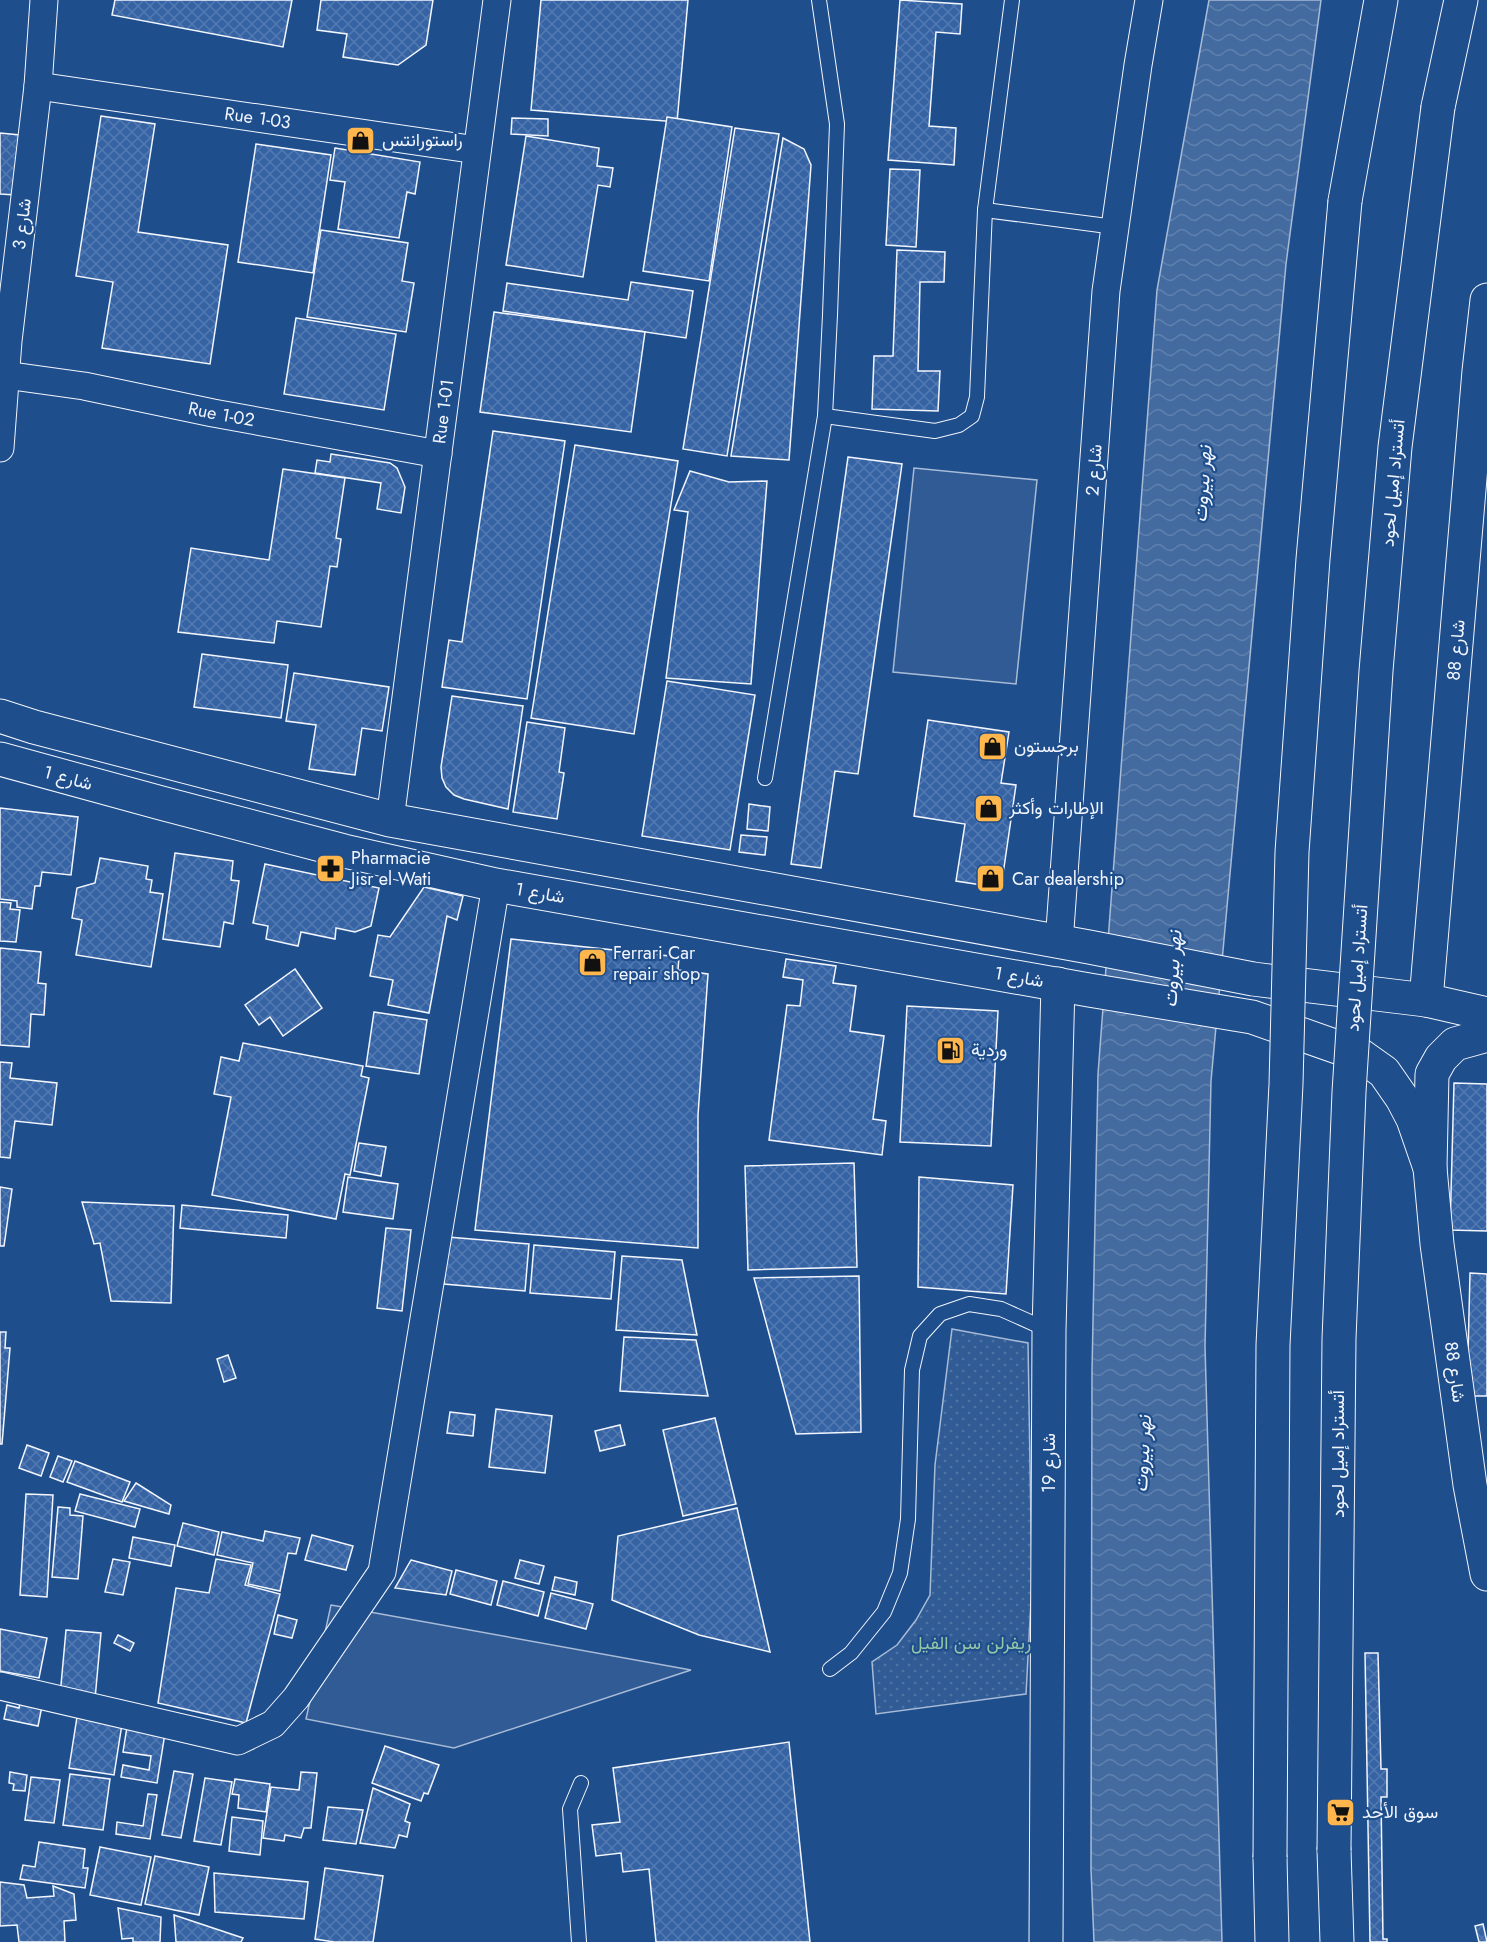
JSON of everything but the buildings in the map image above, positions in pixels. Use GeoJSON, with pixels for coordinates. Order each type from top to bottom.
{"type":"FeatureCollection","features":[{"type":"Feature","properties":{"kind":"main road"},"geometry":{"type":"LineString","coordinates":[[1272,1942],[1270,1857],[1273,1345],[1286,1084],[1292,852],[1313,560],[1345,201],[1381,0]]}},
{"type":"Feature","properties":{"kind":"main road","name":"أتستراد إميل لحود"},"geometry":{"type":"LineString","coordinates":[[1337,1942],[1334,1850],[1339,1339],[1349,1092],[1376,683],[1395,447],[1438,107],[1461,0]]}},
{"type":"Feature","properties":{"kind":"main road","name":"شارع 88"},"geometry":{"type":"LineString","coordinates":[[1426,1000],[1483,371],[1487,300]]}},
{"type":"Feature","properties":{"kind":"main road"},"geometry":{"type":"LineString","coordinates":[[0,716],[34,727],[390,820],[1253,979],[1426,1000],[1487,1014]]}},
{"type":"Feature","properties":{"kind":"main road","name":"شارع 1"},"geometry":{"type":"LineString","coordinates":[[0,759],[344,851],[496,885],[1251,1017],[1360,1054],[1384,1072],[1413,1119],[1430,1168]]}},
{"type":"Feature","properties":{"kind":"main road","name":"شارع 19"},"geometry":{"type":"LineString","coordinates":[[1046,1942],[1049,1331],[1073,987]]}},
{"type":"Feature","properties":{"kind":"main road"},"geometry":{"type":"LineString","coordinates":[[1430,1168],[1432,1074],[1441,1058],[1455,1044],[1487,1035]]}},
{"type":"Feature","properties":{"kind":"main road","name":"شارع 88"},"geometry":{"type":"LineString","coordinates":[[1430,1168],[1437,1244],[1479,1485],[1487,1574]]}},
{"type":"Feature","properties":{"kind":"street","name":"شارع 3"},"geometry":{"type":"LineString","coordinates":[[0,448],[8,341],[38,86],[44,0]]}},
{"type":"Feature","properties":{"kind":"street","name":"Rue 1-01"},"geometry":{"type":"LineString","coordinates":[[390,820],[497,0]]}},
{"type":"Feature","properties":{"kind":"street","name":"شارع 2"},"geometry":{"type":"LineString","coordinates":[[1074,945],[1106,291],[1149,0]]}},
{"type":"Feature","properties":{"kind":"street","name":"Rue 1-03"},"geometry":{"type":"LineString","coordinates":[[38,86],[477,150]]}},
{"type":"Feature","properties":{"kind":"street","name":"Rue 1-02"},"geometry":{"type":"LineString","coordinates":[[5,375],[84,386],[213,413],[438,454]]}},
{"type":"Feature","properties":{"kind":"street"},"geometry":{"type":"LineString","coordinates":[[0,1686],[238,1741],[273,1724],[296,1698],[382,1572],[496,885]]}},
{"type":"Feature","properties":{"kind":"lane"},"geometry":{"type":"LineString","coordinates":[[765,778],[825,416],[837,124],[819,0]]}},
{"type":"Feature","properties":{"kind":"lane"},"geometry":{"type":"LineString","coordinates":[[825,416],[935,430],[958,425],[972,416],[977,397],[985,210],[1012,0]]}},
{"type":"Feature","properties":{"kind":"lane"},"geometry":{"type":"LineString","coordinates":[[985,210],[1115,227]]}},
{"type":"Feature","properties":{"kind":"lane"},"geometry":{"type":"LineString","coordinates":[[830,1669],[851,1653],[884,1612],[900,1573],[908,1519],[912,1370],[920,1336],[940,1314],[969,1304],[1001,1309],[1049,1331]]}},
{"type":"Feature","properties":{"kind":"lane"},"geometry":{"type":"LineString","coordinates":[[579,1942],[570,1809],[581,1783]]}},
{"type":"Feature","properties":{"kind":"shaded area"},"geometry":{"type":"Polygon","coordinates":[[[914,468],[1037,480],[1016,684],[893,672],[914,468]]]}},
{"type":"Feature","properties":{"kind":"shaded area"},"geometry":{"type":"Polygon","coordinates":[[[331,1605],[691,1670],[454,1748],[306,1719],[331,1605]]]}},
{"type":"Feature","properties":{"kind":"green space","name":"ريفرلن سن الفيل"},"geometry":{"type":"Polygon","coordinates":[[[952,1329],[1028,1343],[1032,1583],[1026,1694],[876,1714],[872,1662],[897,1645],[916,1620],[930,1595],[935,1465],[952,1329]]]}},
{"type":"Feature","properties":{"kind":"water","name":"نهر بيروت"},"geometry":{"type":"Polygon","coordinates":[[[1209,0],[1321,0],[1286,264],[1211,1081],[1205,1346],[1222,1942],[1094,1942],[1091,1869],[1092,1371],[1098,1074],[1157,290],[1209,0]]]}},
{"type":"Feature","properties":{"kind":"place","name":"راستورانتس"},"geometry":{"type":"Point","coordinates":[361,140]}},
{"type":"Feature","properties":{"kind":"place","name":"برجستون"},"geometry":{"type":"Point","coordinates":[993,746]}},
{"type":"Feature","properties":{"kind":"place","name":"الإطارات وأكثر"},"geometry":{"type":"Point","coordinates":[988,808]}},
{"type":"Feature","properties":{"kind":"place","name":"Pharmacie Jisr el Wati"},"geometry":{"type":"Point","coordinates":[330,868]}},
{"type":"Feature","properties":{"kind":"place","name":"Car dealership"},"geometry":{"type":"Point","coordinates":[991,879]}},
{"type":"Feature","properties":{"kind":"place","name":"Ferrari Car repair shop"},"geometry":{"type":"Point","coordinates":[592,963]}},
{"type":"Feature","properties":{"kind":"place","name":"وردية"},"geometry":{"type":"Point","coordinates":[950,1050]}},
{"type":"Feature","properties":{"kind":"place","name":"سوق الأحد"},"geometry":{"type":"Point","coordinates":[1341,1812]}}]}
